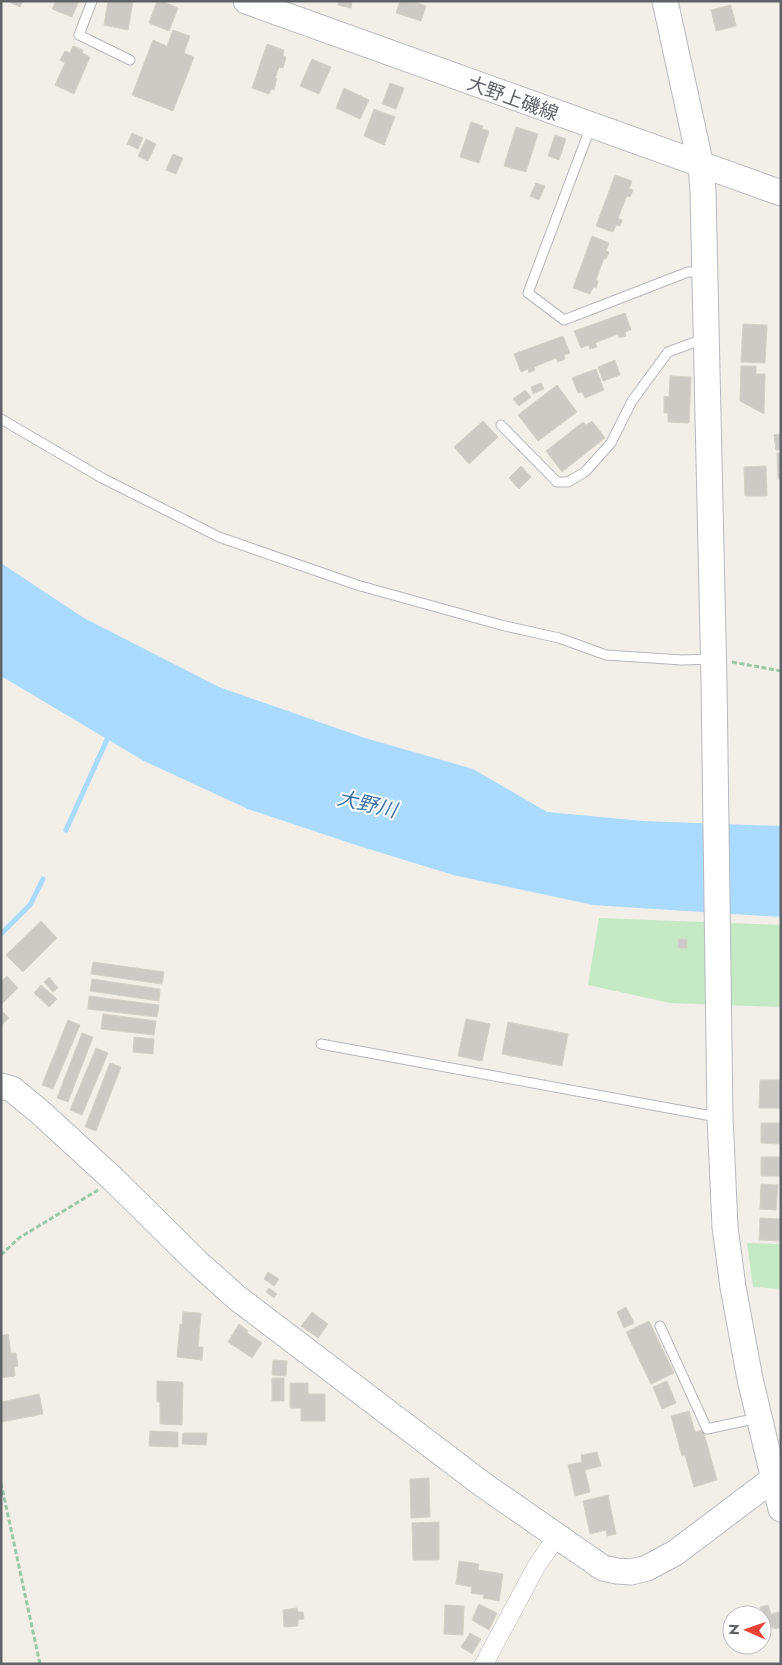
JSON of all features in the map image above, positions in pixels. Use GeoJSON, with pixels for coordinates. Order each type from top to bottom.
{"type":"FeatureCollection","features":[{"type":"Feature","properties":{"kind":"street","name":"大野上磯線"},"geometry":{"type":"LineString","coordinates":[[246,1],[781,194]]}},
{"type":"Feature","properties":{"kind":"street"},"geometry":{"type":"LineString","coordinates":[[665,1],[701,166],[713,671],[720,1117],[725,1228],[733,1287],[759,1418],[777,1476],[781,1509]]}},
{"type":"Feature","properties":{"kind":"street"},"geometry":{"type":"LineString","coordinates":[[1,1086],[12,1089],[114,1180],[197,1262],[236,1297],[474,1478],[603,1568],[617,1572],[631,1572],[647,1568],[675,1553],[777,1476]]}},
{"type":"Feature","properties":{"kind":"street"},"geometry":{"type":"LineString","coordinates":[[484,1664],[536,1567],[557,1536]]}},
{"type":"Feature","properties":{"kind":"lane"},"geometry":{"type":"LineString","coordinates":[[92,1],[79,35],[130,60]]}},
{"type":"Feature","properties":{"kind":"lane"},"geometry":{"type":"LineString","coordinates":[[591,126],[528,294],[564,320],[688,272],[704,272]]}},
{"type":"Feature","properties":{"kind":"lane"},"geometry":{"type":"LineString","coordinates":[[501,425],[557,482],[568,482],[585,472],[611,443],[632,401],[668,352],[706,338]]}},
{"type":"Feature","properties":{"kind":"lane"},"geometry":{"type":"LineString","coordinates":[[1,419],[102,478],[219,537],[357,585],[501,625],[560,638],[606,655],[682,660],[713,671]]}},
{"type":"Feature","properties":{"kind":"lane"},"geometry":{"type":"LineString","coordinates":[[320,1044],[720,1117]]}},
{"type":"Feature","properties":{"kind":"lane"},"geometry":{"type":"LineString","coordinates":[[660,1326],[707,1429],[759,1418]]}},
{"type":"Feature","properties":{"kind":"path"},"geometry":{"type":"LineString","coordinates":[[713,671],[781,671]]}},
{"type":"Feature","properties":{"kind":"path"},"geometry":{"type":"LineString","coordinates":[[1,1255],[19,1238],[114,1180]]}},
{"type":"Feature","properties":{"kind":"path"},"geometry":{"type":"LineString","coordinates":[[1,1483],[40,1664]]}},
{"type":"Feature","properties":{"kind":"green space"},"geometry":{"type":"Polygon","coordinates":[[[599,918],[781,925],[781,1007],[670,1003],[588,985],[599,918]]]}},
{"type":"Feature","properties":{"kind":"green space"},"geometry":{"type":"Polygon","coordinates":[[[747,1243],[781,1244],[781,1289],[753,1287],[747,1243]]]}},
{"type":"Feature","properties":{"kind":"water","name":"大野川"},"geometry":{"type":"Polygon","coordinates":[[[1,563],[84,618],[219,687],[365,738],[473,769],[547,812],[643,821],[781,826],[781,917],[593,905],[453,875],[248,809],[144,761],[1,676],[1,563]]]}},
{"type":"Feature","properties":{"kind":"building"},"geometry":{"type":"Polygon","coordinates":[[[7,1],[23,1],[20,7],[7,1]]]}},
{"type":"Feature","properties":{"kind":"building"},"geometry":{"type":"Polygon","coordinates":[[[56,1],[79,1],[72,17],[52,9],[56,1]]]}},
{"type":"Feature","properties":{"kind":"building"},"geometry":{"type":"Polygon","coordinates":[[[108,1],[133,1],[128,30],[104,25],[108,1]]]}},
{"type":"Feature","properties":{"kind":"building"},"geometry":{"type":"Polygon","coordinates":[[[157,1],[162,1],[178,8],[169,31],[149,23],[157,1]]]}},
{"type":"Feature","properties":{"kind":"building"},"geometry":{"type":"Polygon","coordinates":[[[339,1],[352,1],[351,8],[338,5],[339,1]]]}},
{"type":"Feature","properties":{"kind":"building"},"geometry":{"type":"Polygon","coordinates":[[[400,1],[411,1],[426,6],[421,21],[396,13],[400,1]]]}},
{"type":"Feature","properties":{"kind":"building"},"geometry":{"type":"Polygon","coordinates":[[[731,5],[736,26],[716,31],[711,10],[731,5]]]}},
{"type":"Feature","properties":{"kind":"building"},"geometry":{"type":"Polygon","coordinates":[[[173,30],[190,36],[184,53],[194,57],[173,111],[132,95],[153,40],[167,46],[173,30]]]}},
{"type":"Feature","properties":{"kind":"building"},"geometry":{"type":"Polygon","coordinates":[[[267,44],[284,50],[283,56],[286,57],[283,68],[279,67],[275,78],[277,78],[274,90],[271,89],[269,94],[252,88],[267,44]]]}},
{"type":"Feature","properties":{"kind":"building"},"geometry":{"type":"Polygon","coordinates":[[[73,46],[83,50],[82,53],[90,57],[74,94],[55,85],[65,63],[60,60],[65,51],[70,53],[73,46]]]}},
{"type":"Feature","properties":{"kind":"building"},"geometry":{"type":"Polygon","coordinates":[[[312,59],[331,67],[319,94],[300,86],[312,59]]]}},
{"type":"Feature","properties":{"kind":"building"},"geometry":{"type":"Polygon","coordinates":[[[390,83],[404,88],[396,109],[382,104],[390,83]]]}},
{"type":"Feature","properties":{"kind":"building"},"geometry":{"type":"Polygon","coordinates":[[[344,88],[369,100],[360,119],[336,108],[344,88]]]}},
{"type":"Feature","properties":{"kind":"building"},"geometry":{"type":"Polygon","coordinates":[[[374,109],[395,117],[384,145],[364,136],[374,109]]]}},
{"type":"Feature","properties":{"kind":"building"},"geometry":{"type":"Polygon","coordinates":[[[471,122],[483,126],[482,129],[489,131],[479,163],[460,157],[471,122]]]}},
{"type":"Feature","properties":{"kind":"building"},"geometry":{"type":"Polygon","coordinates":[[[516,127],[538,134],[526,172],[504,166],[516,127]]]}},
{"type":"Feature","properties":{"kind":"building"},"geometry":{"type":"Polygon","coordinates":[[[132,133],[143,138],[138,149],[127,144],[132,133]]]}},
{"type":"Feature","properties":{"kind":"building"},"geometry":{"type":"Polygon","coordinates":[[[555,135],[566,139],[559,160],[548,156],[555,135]]]}},
{"type":"Feature","properties":{"kind":"building"},"geometry":{"type":"Polygon","coordinates":[[[146,139],[156,144],[148,161],[138,156],[146,139]]]}},
{"type":"Feature","properties":{"kind":"building"},"geometry":{"type":"Polygon","coordinates":[[[173,154],[183,158],[176,174],[166,170],[173,154]]]}},
{"type":"Feature","properties":{"kind":"building"},"geometry":{"type":"Polygon","coordinates":[[[615,175],[632,181],[629,189],[633,190],[630,197],[627,196],[618,218],[622,220],[620,226],[616,225],[613,232],[596,226],[615,175]]]}},
{"type":"Feature","properties":{"kind":"building"},"geometry":{"type":"Polygon","coordinates":[[[536,183],[545,186],[539,200],[530,196],[536,183]]]}},
{"type":"Feature","properties":{"kind":"building"},"geometry":{"type":"Polygon","coordinates":[[[592,236],[609,243],[606,251],[609,252],[606,259],[604,258],[596,280],[598,281],[596,288],[593,287],[590,294],[573,288],[592,236]]]}},
{"type":"Feature","properties":{"kind":"building"},"geometry":{"type":"Polygon","coordinates":[[[625,313],[631,330],[625,332],[626,336],[619,338],[618,334],[595,343],[597,347],[590,349],[589,345],[581,348],[574,331],[625,313]]]}},
{"type":"Feature","properties":{"kind":"building"},"geometry":{"type":"Polygon","coordinates":[[[743,324],[767,325],[765,363],[741,362],[743,324]]]}},
{"type":"Feature","properties":{"kind":"building"},"geometry":{"type":"Polygon","coordinates":[[[563,336],[570,353],[564,355],[565,359],[558,362],[556,358],[534,367],[535,370],[529,373],[528,369],[521,372],[514,354],[563,336]]]}},
{"type":"Feature","properties":{"kind":"building"},"geometry":{"type":"Polygon","coordinates":[[[615,360],[620,375],[603,381],[598,367],[615,360]]]}},
{"type":"Feature","properties":{"kind":"building"},"geometry":{"type":"Polygon","coordinates":[[[741,366],[756,366],[756,374],[765,374],[764,414],[740,401],[741,366]]]}},
{"type":"Feature","properties":{"kind":"building"},"geometry":{"type":"Polygon","coordinates":[[[596,369],[604,390],[585,398],[582,392],[578,393],[572,378],[596,369]]]}},
{"type":"Feature","properties":{"kind":"building"},"geometry":{"type":"Polygon","coordinates":[[[670,376],[691,377],[689,423],[668,422],[668,413],[664,413],[664,396],[669,397],[670,376]]]}},
{"type":"Feature","properties":{"kind":"building"},"geometry":{"type":"Polygon","coordinates":[[[541,383],[544,389],[533,394],[531,387],[541,383]]]}},
{"type":"Feature","properties":{"kind":"building"},"geometry":{"type":"Polygon","coordinates":[[[557,385],[577,412],[538,441],[518,415],[557,385]]]}},
{"type":"Feature","properties":{"kind":"building"},"geometry":{"type":"Polygon","coordinates":[[[525,390],[531,397],[519,406],[513,399],[525,390]]]}},
{"type":"Feature","properties":{"kind":"building"},"geometry":{"type":"Polygon","coordinates":[[[483,421],[498,437],[469,464],[454,447],[483,421]]]}},
{"type":"Feature","properties":{"kind":"building"},"geometry":{"type":"Polygon","coordinates":[[[592,421],[605,438],[562,472],[546,451],[583,422],[586,425],[592,421]]]}},
{"type":"Feature","properties":{"kind":"building"},"geometry":{"type":"Polygon","coordinates":[[[781,434],[781,450],[776,450],[774,435],[781,434]]]}},
{"type":"Feature","properties":{"kind":"building"},"geometry":{"type":"Polygon","coordinates":[[[777,453],[781,453],[781,479],[778,479],[777,453]]]}},
{"type":"Feature","properties":{"kind":"building"},"geometry":{"type":"Polygon","coordinates":[[[521,466],[531,477],[519,489],[509,478],[521,466]]]}},
{"type":"Feature","properties":{"kind":"building"},"geometry":{"type":"Polygon","coordinates":[[[766,466],[767,496],[745,496],[744,467],[766,466]]]}},
{"type":"Feature","properties":{"kind":"building"},"geometry":{"type":"Polygon","coordinates":[[[41,921],[57,938],[23,972],[6,955],[41,921]]]}},
{"type":"Feature","properties":{"kind":"building"},"geometry":{"type":"Polygon","coordinates":[[[678,939],[687,939],[687,948],[678,948],[678,939]]]}},
{"type":"Feature","properties":{"kind":"building"},"geometry":{"type":"Polygon","coordinates":[[[93,962],[164,972],[162,984],[91,974],[93,962]]]}},
{"type":"Feature","properties":{"kind":"building"},"geometry":{"type":"Polygon","coordinates":[[[7,976],[18,988],[1,1005],[1,982],[7,976]]]}},
{"type":"Feature","properties":{"kind":"building"},"geometry":{"type":"Polygon","coordinates":[[[49,977],[58,988],[53,992],[44,982],[49,977]]]}},
{"type":"Feature","properties":{"kind":"building"},"geometry":{"type":"Polygon","coordinates":[[[92,979],[160,989],[159,1001],[90,991],[92,979]]]}},
{"type":"Feature","properties":{"kind":"building"},"geometry":{"type":"Polygon","coordinates":[[[41,985],[57,999],[49,1007],[34,993],[41,985]]]}},
{"type":"Feature","properties":{"kind":"building"},"geometry":{"type":"Polygon","coordinates":[[[89,996],[159,1005],[157,1017],[88,1009],[89,996]]]}},
{"type":"Feature","properties":{"kind":"building"},"geometry":{"type":"Polygon","coordinates":[[[1,1010],[9,1018],[1,1026],[1,1010]]]}},
{"type":"Feature","properties":{"kind":"building"},"geometry":{"type":"Polygon","coordinates":[[[103,1014],[156,1021],[154,1035],[101,1029],[103,1014]]]}},
{"type":"Feature","properties":{"kind":"building"},"geometry":{"type":"Polygon","coordinates":[[[466,1019],[490,1024],[482,1061],[458,1056],[466,1019]]]}},
{"type":"Feature","properties":{"kind":"building"},"geometry":{"type":"Polygon","coordinates":[[[68,1020],[80,1025],[53,1089],[42,1085],[68,1020]]]}},
{"type":"Feature","properties":{"kind":"building"},"geometry":{"type":"Polygon","coordinates":[[[508,1022],[568,1034],[562,1066],[502,1054],[508,1022]]]}},
{"type":"Feature","properties":{"kind":"building"},"geometry":{"type":"Polygon","coordinates":[[[82,1033],[93,1037],[68,1102],[57,1098],[82,1033]]]}},
{"type":"Feature","properties":{"kind":"building"},"geometry":{"type":"Polygon","coordinates":[[[134,1037],[154,1039],[153,1054],[133,1052],[134,1037]]]}},
{"type":"Feature","properties":{"kind":"building"},"geometry":{"type":"Polygon","coordinates":[[[96,1048],[108,1053],[82,1115],[70,1110],[96,1048]]]}},
{"type":"Feature","properties":{"kind":"building"},"geometry":{"type":"Polygon","coordinates":[[[110,1063],[121,1067],[96,1131],[85,1127],[110,1063]]]}},
{"type":"Feature","properties":{"kind":"building"},"geometry":{"type":"Polygon","coordinates":[[[760,1080],[781,1080],[781,1108],[759,1108],[760,1080]]]}},
{"type":"Feature","properties":{"kind":"building"},"geometry":{"type":"Polygon","coordinates":[[[761,1123],[781,1123],[781,1144],[761,1143],[761,1123]]]}},
{"type":"Feature","properties":{"kind":"building"},"geometry":{"type":"Polygon","coordinates":[[[761,1157],[781,1157],[781,1176],[761,1176],[761,1157]]]}},
{"type":"Feature","properties":{"kind":"building"},"geometry":{"type":"Polygon","coordinates":[[[761,1184],[778,1185],[776,1210],[760,1209],[761,1184]]]}},
{"type":"Feature","properties":{"kind":"building"},"geometry":{"type":"Polygon","coordinates":[[[760,1218],[780,1219],[780,1241],[759,1240],[760,1218]]]}},
{"type":"Feature","properties":{"kind":"building"},"geometry":{"type":"Polygon","coordinates":[[[268,1272],[279,1279],[274,1286],[264,1279],[268,1272]]]}},
{"type":"Feature","properties":{"kind":"building"},"geometry":{"type":"Polygon","coordinates":[[[269,1288],[277,1294],[274,1298],[266,1292],[269,1288]]]}},
{"type":"Feature","properties":{"kind":"building"},"geometry":{"type":"Polygon","coordinates":[[[626,1307],[634,1323],[624,1328],[617,1312],[626,1307]]]}},
{"type":"Feature","properties":{"kind":"building"},"geometry":{"type":"Polygon","coordinates":[[[183,1312],[201,1313],[198,1347],[203,1347],[202,1360],[177,1357],[183,1312]]]}},
{"type":"Feature","properties":{"kind":"building"},"geometry":{"type":"Polygon","coordinates":[[[312,1312],[328,1324],[318,1338],[301,1326],[312,1312]]]}},
{"type":"Feature","properties":{"kind":"building"},"geometry":{"type":"Polygon","coordinates":[[[649,1321],[674,1373],[651,1384],[626,1332],[649,1321]]]}},
{"type":"Feature","properties":{"kind":"building"},"geometry":{"type":"Polygon","coordinates":[[[239,1324],[248,1331],[247,1333],[262,1343],[252,1358],[228,1342],[239,1324]]]}},
{"type":"Feature","properties":{"kind":"building"},"geometry":{"type":"Polygon","coordinates":[[[8,1334],[11,1353],[16,1353],[18,1366],[14,1367],[15,1376],[1,1378],[1,1336],[8,1334]]]}},
{"type":"Feature","properties":{"kind":"building"},"geometry":{"type":"Polygon","coordinates":[[[273,1360],[287,1361],[286,1376],[272,1375],[273,1360]]]}},
{"type":"Feature","properties":{"kind":"building"},"geometry":{"type":"Polygon","coordinates":[[[272,1378],[284,1378],[284,1401],[272,1401],[272,1378]]]}},
{"type":"Feature","properties":{"kind":"building"},"geometry":{"type":"Polygon","coordinates":[[[157,1381],[183,1382],[182,1425],[160,1424],[160,1402],[157,1402],[157,1381]]]}},
{"type":"Feature","properties":{"kind":"building"},"geometry":{"type":"Polygon","coordinates":[[[667,1381],[676,1403],[662,1409],[653,1387],[667,1381]]]}},
{"type":"Feature","properties":{"kind":"building"},"geometry":{"type":"Polygon","coordinates":[[[290,1383],[308,1383],[308,1394],[325,1394],[325,1421],[301,1421],[301,1408],[290,1408],[290,1383]]]}},
{"type":"Feature","properties":{"kind":"building"},"geometry":{"type":"Polygon","coordinates":[[[39,1394],[43,1414],[1,1422],[1,1402],[39,1394]]]}},
{"type":"Feature","properties":{"kind":"building"},"geometry":{"type":"Polygon","coordinates":[[[689,1411],[695,1432],[703,1430],[717,1480],[694,1487],[685,1455],[682,1456],[671,1416],[689,1411]]]}},
{"type":"Feature","properties":{"kind":"building"},"geometry":{"type":"Polygon","coordinates":[[[150,1431],[178,1432],[178,1447],[149,1446],[150,1431]]]}},
{"type":"Feature","properties":{"kind":"building"},"geometry":{"type":"Polygon","coordinates":[[[183,1433],[207,1433],[206,1445],[182,1444],[183,1433]]]}},
{"type":"Feature","properties":{"kind":"building"},"geometry":{"type":"Polygon","coordinates":[[[597,1452],[601,1466],[585,1470],[590,1492],[575,1496],[568,1465],[582,1462],[581,1455],[597,1452]]]}},
{"type":"Feature","properties":{"kind":"building"},"geometry":{"type":"Polygon","coordinates":[[[429,1478],[430,1517],[411,1518],[410,1479],[429,1478]]]}},
{"type":"Feature","properties":{"kind":"building"},"geometry":{"type":"Polygon","coordinates":[[[608,1495],[616,1534],[607,1536],[606,1530],[590,1534],[583,1501],[608,1495]]]}},
{"type":"Feature","properties":{"kind":"building"},"geometry":{"type":"Polygon","coordinates":[[[439,1522],[439,1560],[413,1560],[412,1523],[439,1522]]]}},
{"type":"Feature","properties":{"kind":"building"},"geometry":{"type":"Polygon","coordinates":[[[459,1561],[479,1564],[478,1570],[503,1574],[499,1601],[483,1598],[484,1595],[471,1593],[472,1587],[456,1584],[459,1561]]]}},
{"type":"Feature","properties":{"kind":"building"},"geometry":{"type":"Polygon","coordinates":[[[479,1604],[497,1613],[489,1630],[472,1620],[479,1604]]]}},
{"type":"Feature","properties":{"kind":"building"},"geometry":{"type":"Polygon","coordinates":[[[445,1605],[464,1606],[463,1635],[444,1634],[445,1605]]]}},
{"type":"Feature","properties":{"kind":"building"},"geometry":{"type":"Polygon","coordinates":[[[297,1608],[298,1612],[303,1612],[304,1619],[298,1620],[298,1626],[284,1627],[283,1610],[297,1608]]]}},
{"type":"Feature","properties":{"kind":"building"},"geometry":{"type":"Polygon","coordinates":[[[779,1612],[781,1627],[774,1629],[774,1627],[772,1628],[772,1614],[779,1612]]]}},
{"type":"Feature","properties":{"kind":"building"},"geometry":{"type":"Polygon","coordinates":[[[470,1633],[481,1639],[472,1654],[461,1647],[470,1633]]]}},
{"type":"Feature","properties":{"kind":"waterway"},"geometry":{"type":"LineString","coordinates":[[66,830],[110,733]]}},
{"type":"Feature","properties":{"kind":"waterway"},"geometry":{"type":"LineString","coordinates":[[1,934],[30,905],[43,879]]}}]}
